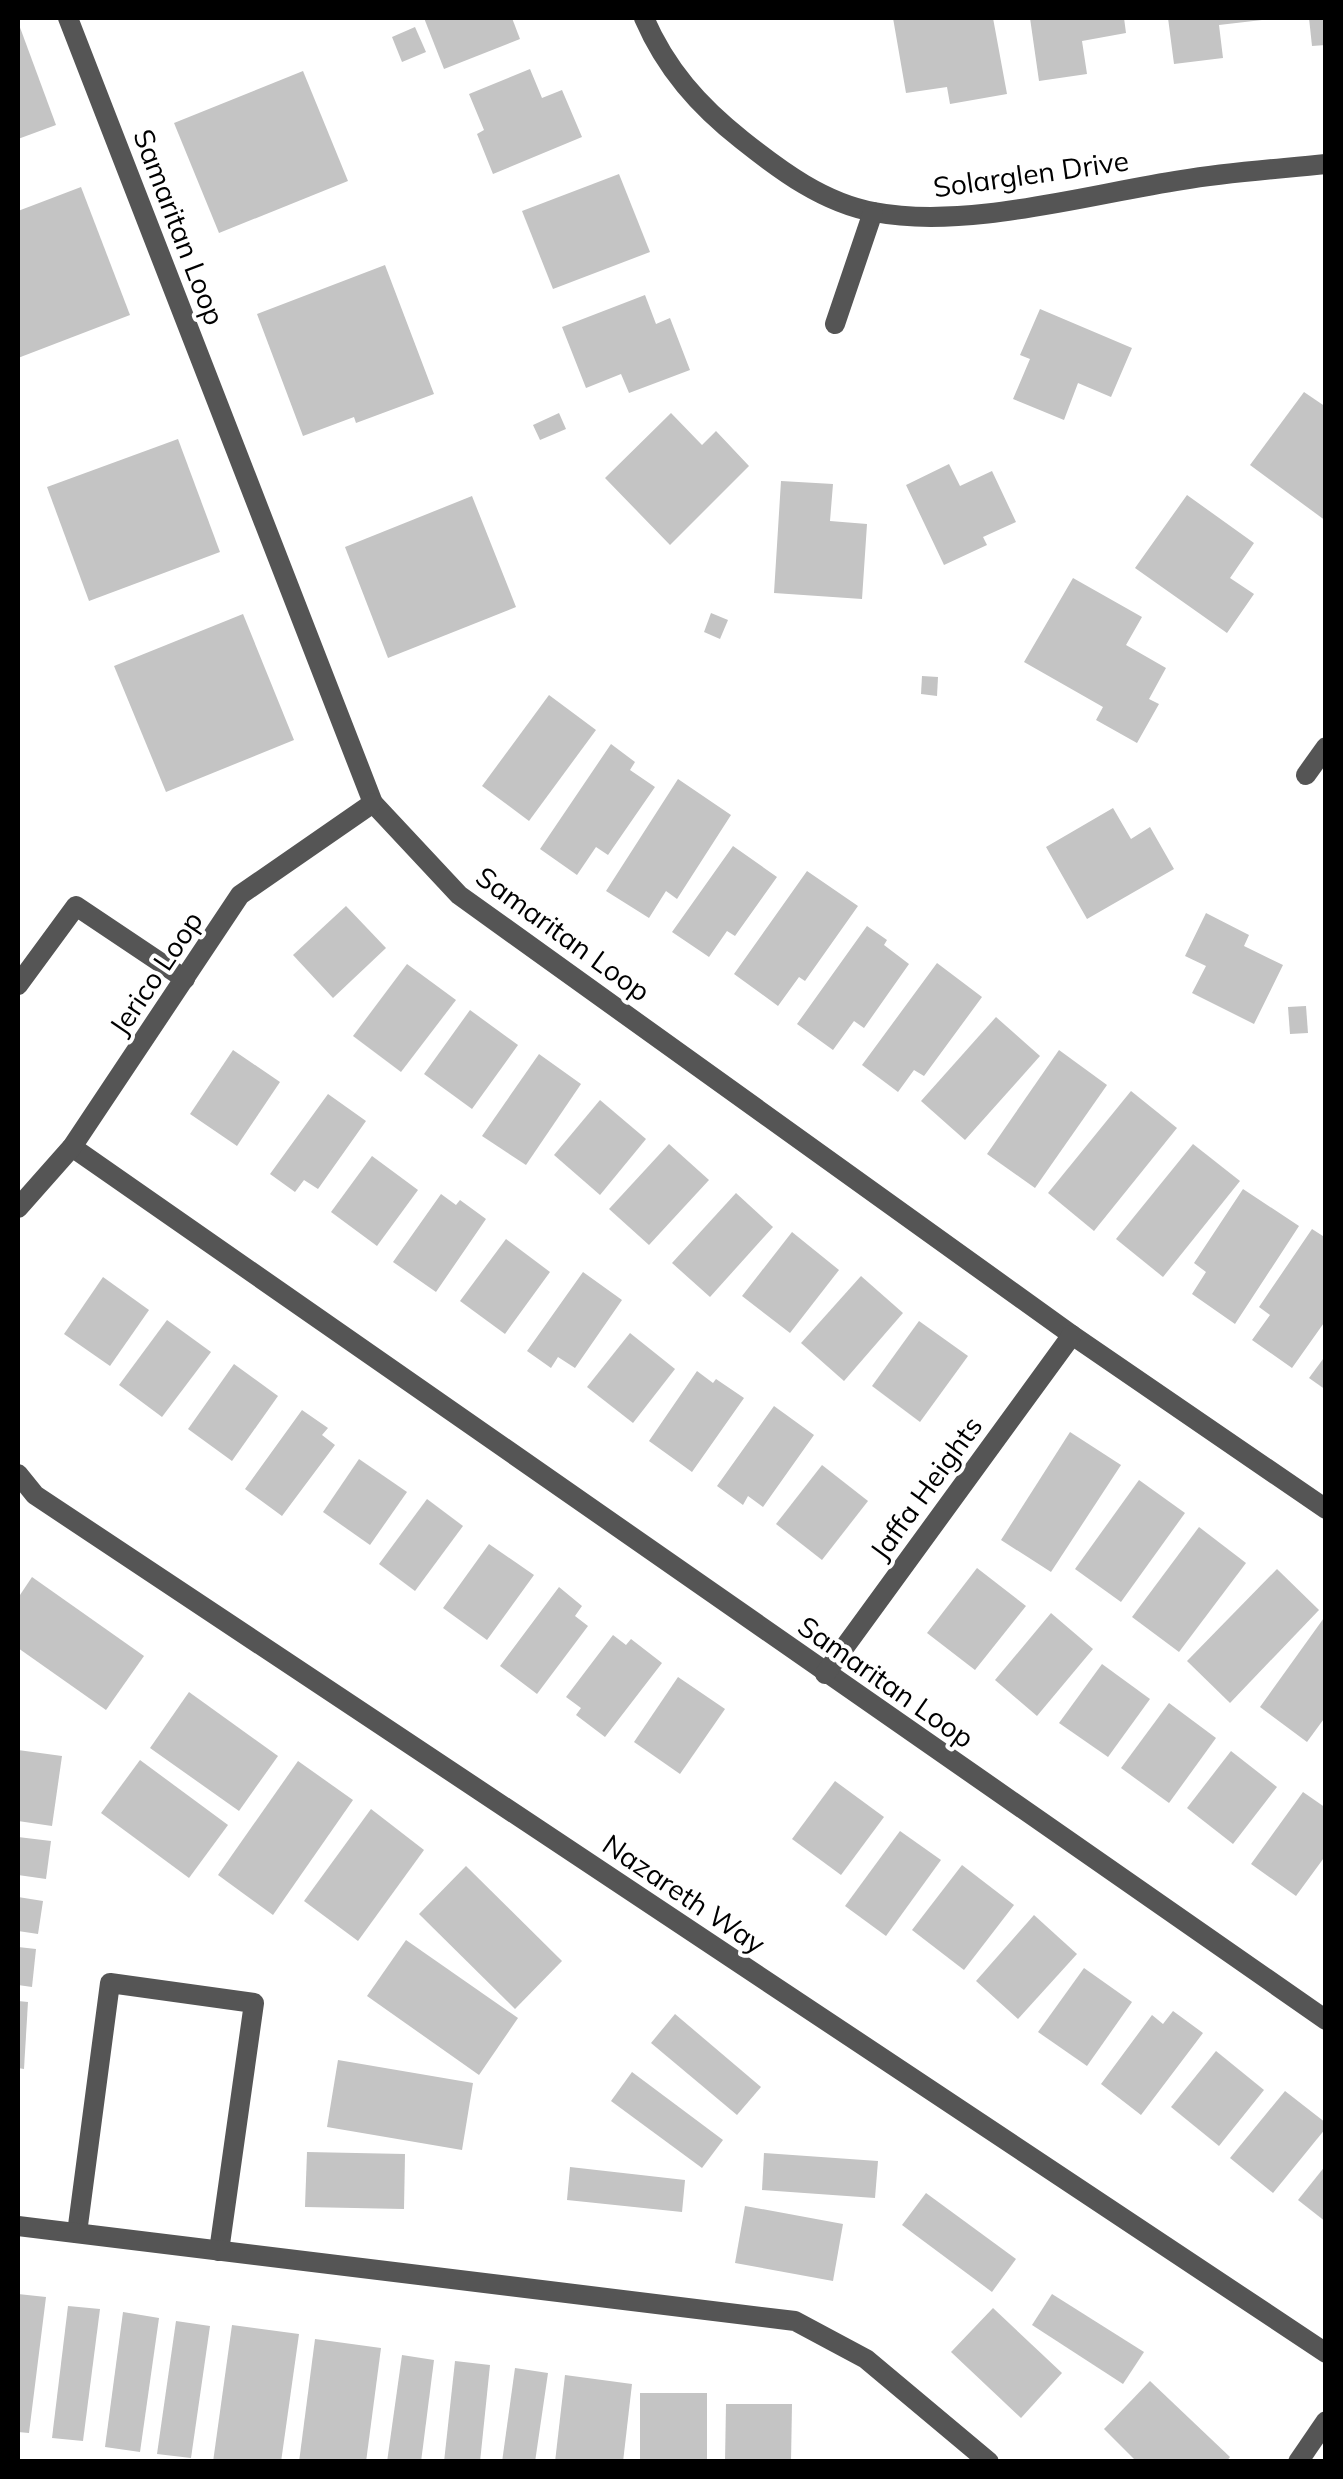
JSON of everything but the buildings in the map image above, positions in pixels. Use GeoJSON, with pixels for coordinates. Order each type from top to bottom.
{"type":"FeatureCollection","features":[{"type":"Feature","properties":{"kind":"street","name":"Samaritan Loop"},"geometry":{"type":"LineString","coordinates":[[68,18],[373,803],[459,895],[1072,1335],[1326,1510]]}},
{"type":"Feature","properties":{"kind":"street","name":"Solarglen Drive"},"geometry":{"type":"LineString","coordinates":[[644,18],[654,42],[683,86],[718,121],[784,174],[833,199],[872,212],[960,215],[1185,179],[1326,164]]}},
{"type":"Feature","properties":{"kind":"street"},"geometry":{"type":"LineString","coordinates":[[836,324],[872,212]]}},
{"type":"Feature","properties":{"kind":"street"},"geometry":{"type":"LineString","coordinates":[[1306,775],[1326,747]]}},
{"type":"Feature","properties":{"kind":"street","name":"Jerico Loop"},"geometry":{"type":"LineString","coordinates":[[22,1195],[72,1147],[240,895],[373,803]]}},
{"type":"Feature","properties":{"kind":"street"},"geometry":{"type":"LineString","coordinates":[[18,985],[76,906],[185,979]]}},
{"type":"Feature","properties":{"kind":"street","name":"Samaritan Loop"},"geometry":{"type":"LineString","coordinates":[[72,1147],[1326,2020]]}},
{"type":"Feature","properties":{"kind":"street","name":"Jaffa Heights"},"geometry":{"type":"LineString","coordinates":[[825,1674],[1072,1335]]}},
{"type":"Feature","properties":{"kind":"street","name":"Nazareth Way"},"geometry":{"type":"LineString","coordinates":[[18,1474],[36,1495],[1326,2353]]}},
{"type":"Feature","properties":{"kind":"street"},"geometry":{"type":"LineString","coordinates":[[76,2233],[110,1983],[254,2003],[219,2251]]}},
{"type":"Feature","properties":{"kind":"street"},"geometry":{"type":"LineString","coordinates":[[18,2226],[794,2321],[866,2359],[989,2462]]}},
{"type":"Feature","properties":{"kind":"street"},"geometry":{"type":"LineString","coordinates":[[1298,2462],[1326,2421]]}}]}
